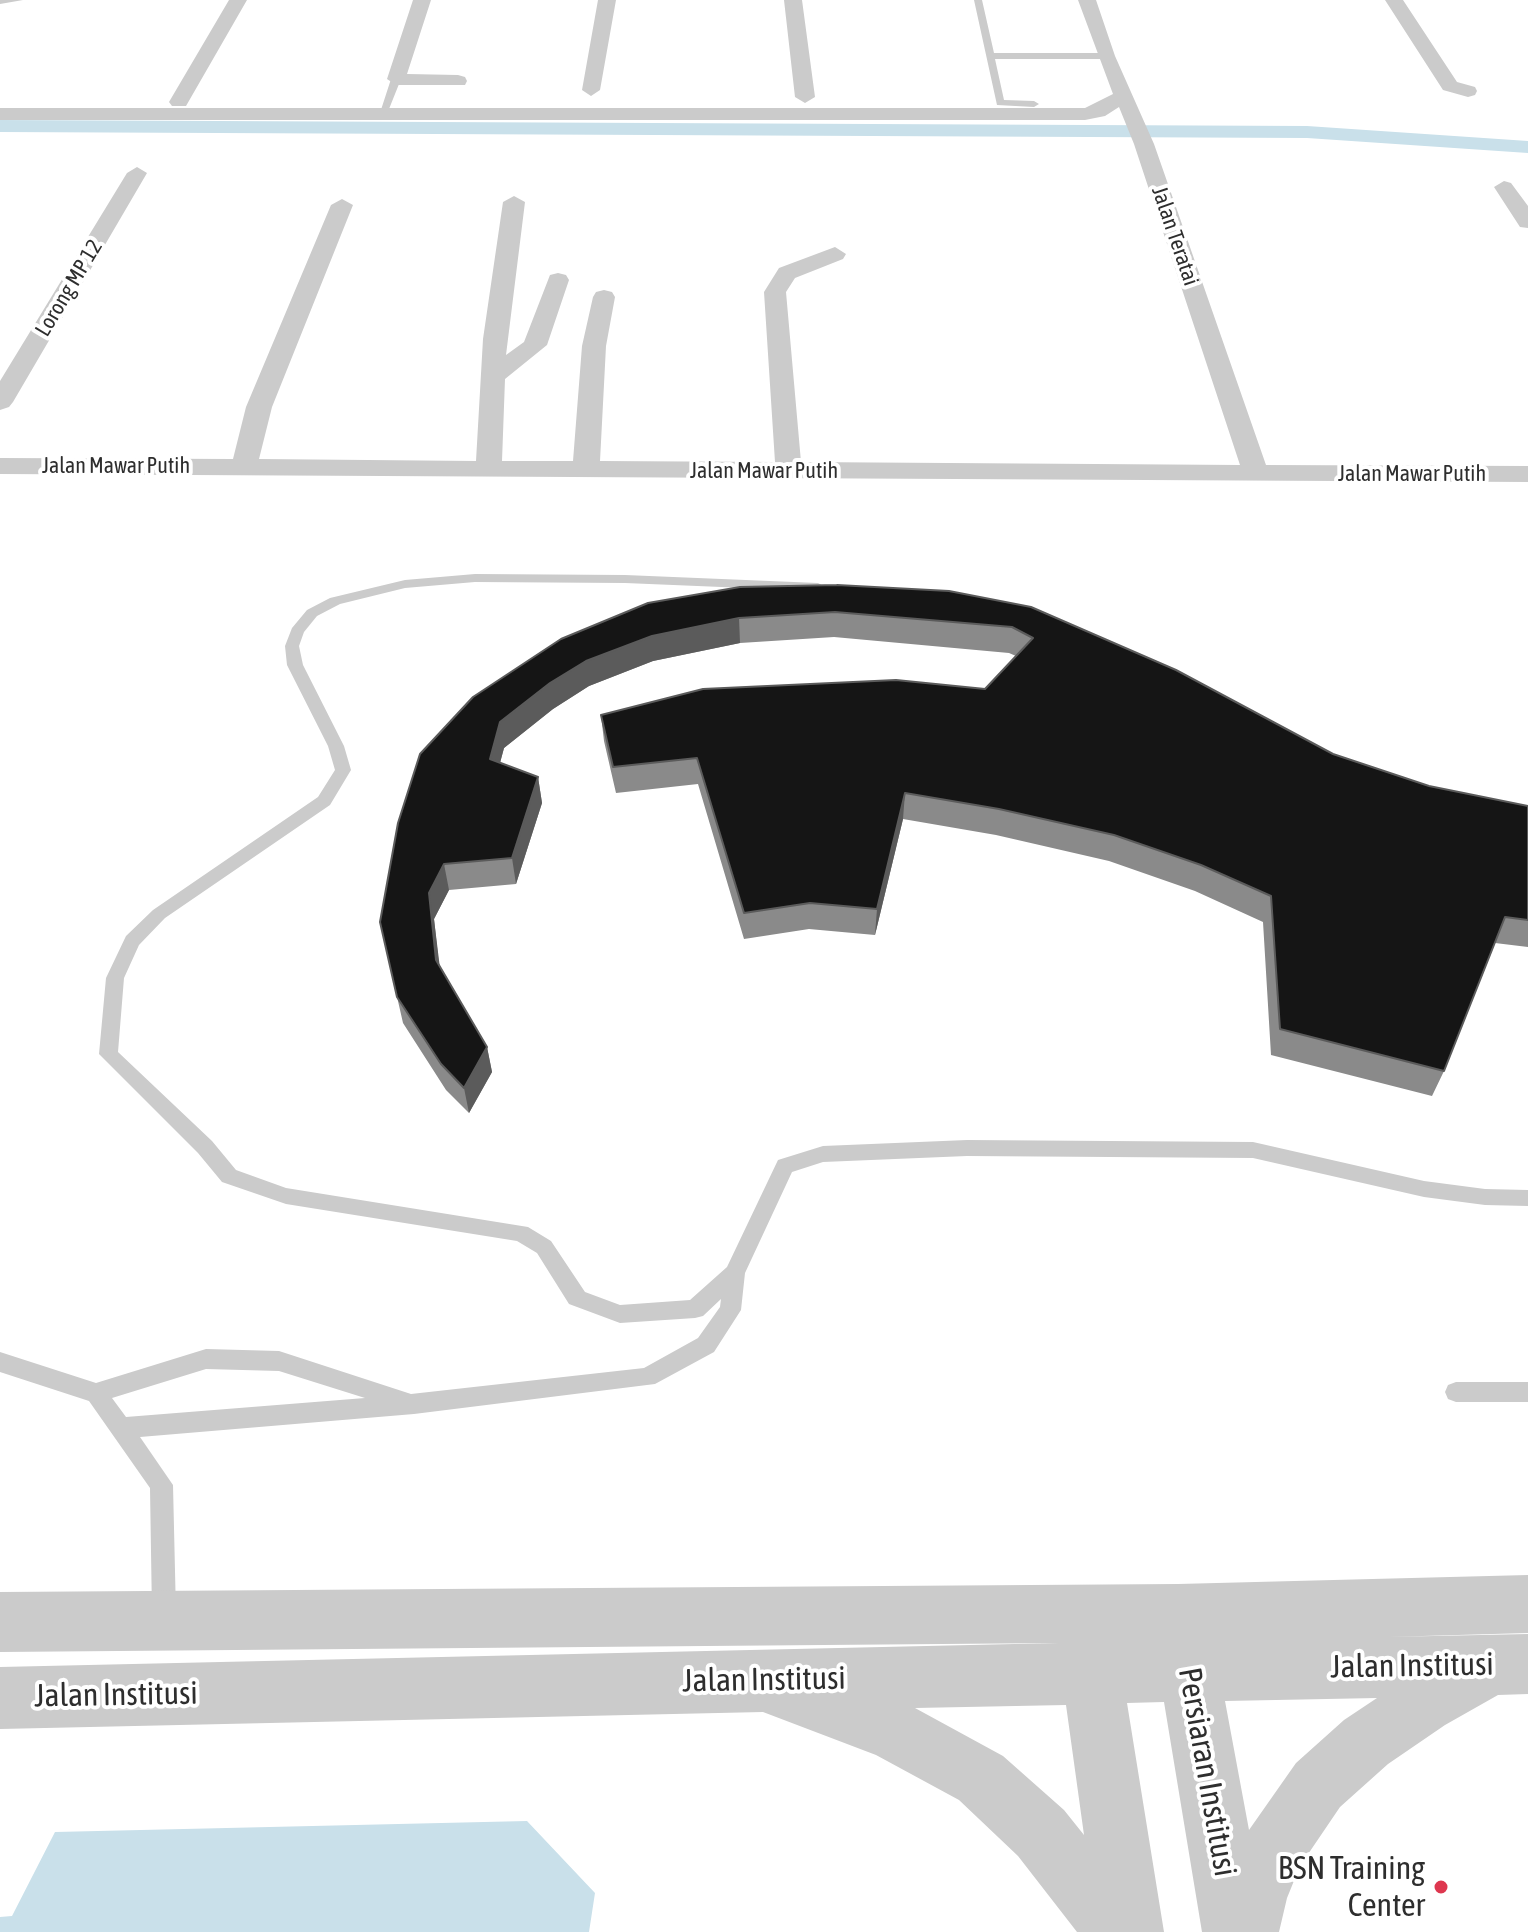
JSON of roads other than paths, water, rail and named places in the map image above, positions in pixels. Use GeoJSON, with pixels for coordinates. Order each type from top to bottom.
{"type":"FeatureCollection","features":[{"type":"Feature","properties":{"kind":"street"},"geometry":{"type":"LineString","coordinates":[[179,102],[238,0]]}},
{"type":"Feature","properties":{"kind":"street"},"geometry":{"type":"LineString","coordinates":[[422,0],[396,79],[458,81]]}},
{"type":"Feature","properties":{"kind":"street"},"geometry":{"type":"LineString","coordinates":[[591,90],[607,0]]}},
{"type":"Feature","properties":{"kind":"street"},"geometry":{"type":"LineString","coordinates":[[793,0],[805,97]]}},
{"type":"Feature","properties":{"kind":"street","name":"Jalan Teratai"},"geometry":{"type":"LineString","coordinates":[[1087,0],[1106,56],[1144,144],[1256,474]]}},
{"type":"Feature","properties":{"kind":"street"},"geometry":{"type":"LineString","coordinates":[[1394,0],[1450,86],[1468,91]]}},
{"type":"Feature","properties":{"kind":"street"},"geometry":{"type":"LineString","coordinates":[[0,114],[1085,114],[1126,105]]}},
{"type":"Feature","properties":{"kind":"street","name":"Lorong MP 12"},"geometry":{"type":"LineString","coordinates":[[0,402],[137,173]]}},
{"type":"Feature","properties":{"kind":"street"},"geometry":{"type":"LineString","coordinates":[[1504,187],[1528,222]]}},
{"type":"Feature","properties":{"kind":"street"},"geometry":{"type":"LineString","coordinates":[[489,468],[495,339],[514,202]]}},
{"type":"Feature","properties":{"kind":"street"},"geometry":{"type":"LineString","coordinates":[[244,466],[259,407],[342,205]]}},
{"type":"Feature","properties":{"kind":"street"},"geometry":{"type":"LineString","coordinates":[[789,471],[775,292],[787,273],[835,254]]}},
{"type":"Feature","properties":{"kind":"street"},"geometry":{"type":"LineString","coordinates":[[493,377],[535,345],[558,280]]}},
{"type":"Feature","properties":{"kind":"street"},"geometry":{"type":"LineString","coordinates":[[586,469],[594,346],[604,297]]}},
{"type":"Feature","properties":{"kind":"street","name":"Jalan Mawar Putih"},"geometry":{"type":"LineString","coordinates":[[0,466],[1528,474]]}},
{"type":"Feature","properties":{"kind":"street","name":"Jalan Institusi"},"geometry":{"type":"LineString","coordinates":[[0,1698],[1092,1673],[1183,1642],[1528,1604]]}},
{"type":"Feature","properties":{"kind":"street"},"geometry":{"type":"LineString","coordinates":[[1084,1613],[1131,1932]]}},
{"type":"Feature","properties":{"kind":"street","name":"Jalan Institusi"},"geometry":{"type":"LineString","coordinates":[[0,1622],[1084,1613],[1183,1642],[1510,1664]]}},
{"type":"Feature","properties":{"kind":"street","name":"Persiaran Institusi"},"geometry":{"type":"LineString","coordinates":[[1183,1642],[1235,1932]]}},
{"type":"Feature","properties":{"kind":"street"},"geometry":{"type":"LineString","coordinates":[[1246,1932],[1254,1898],[1276,1844],[1318,1785],[1366,1742],[1423,1703],[1510,1664]]}},
{"type":"Feature","properties":{"kind":"street"},"geometry":{"type":"LineString","coordinates":[[760,1680],[893,1730],[981,1778],[1041,1833],[1097,1902],[1112,1932]]}},
{"type":"Feature","properties":{"kind":"lane"},"geometry":{"type":"LineString","coordinates":[[0,1],[19,0]]}},
{"type":"Feature","properties":{"kind":"lane"},"geometry":{"type":"LineString","coordinates":[[978,0],[1000,103],[1034,104]]}},
{"type":"Feature","properties":{"kind":"lane"},"geometry":{"type":"LineString","coordinates":[[990,56],[1106,56]]}},
{"type":"Feature","properties":{"kind":"lane"},"geometry":{"type":"LineString","coordinates":[[382,114],[396,79]]}},
{"type":"Feature","properties":{"kind":"lane"},"geometry":{"type":"LineString","coordinates":[[735,1273],[695,1309],[620,1314],[577,1298],[544,1247],[521,1233],[286,1196],[229,1176],[205,1147],[108,1054],[115,978],[132,941],[159,914],[324,801],[343,770],[336,746],[295,665],[292,646],[297,631],[312,613],[335,601],[405,584],[475,578],[625,579],[838,589]]}},
{"type":"Feature","properties":{"kind":"lane"},"geometry":{"type":"LineString","coordinates":[[121,1428],[414,1404],[647,1377],[706,1345],[730,1310],[735,1273],[785,1166],[823,1154],[967,1148],[1253,1150],[1424,1189],[1485,1197],[1528,1198]]}},
{"type":"Feature","properties":{"kind":"lane"},"geometry":{"type":"LineString","coordinates":[[0,1362],[96,1393],[206,1359],[279,1361],[414,1404]]}},
{"type":"Feature","properties":{"kind":"lane"},"geometry":{"type":"LineString","coordinates":[[1456,1392],[1528,1392]]}},
{"type":"Feature","properties":{"kind":"lane"},"geometry":{"type":"LineString","coordinates":[[96,1393],[161,1485],[164,1621]]}},
{"type":"Feature","properties":{"kind":"water"},"geometry":{"type":"Polygon","coordinates":[[[527,1821],[595,1893],[589,1932],[0,1932],[0,1917],[12,1916],[55,1832],[527,1821]]]}},
{"type":"Feature","properties":{"kind":"waterway"},"geometry":{"type":"LineString","coordinates":[[0,126],[1307,132],[1528,147]]}},
{"type":"Feature","properties":{"kind":"place","name":"BSN Training Center"},"geometry":{"type":"Point","coordinates":[1441,1887]}}]}
